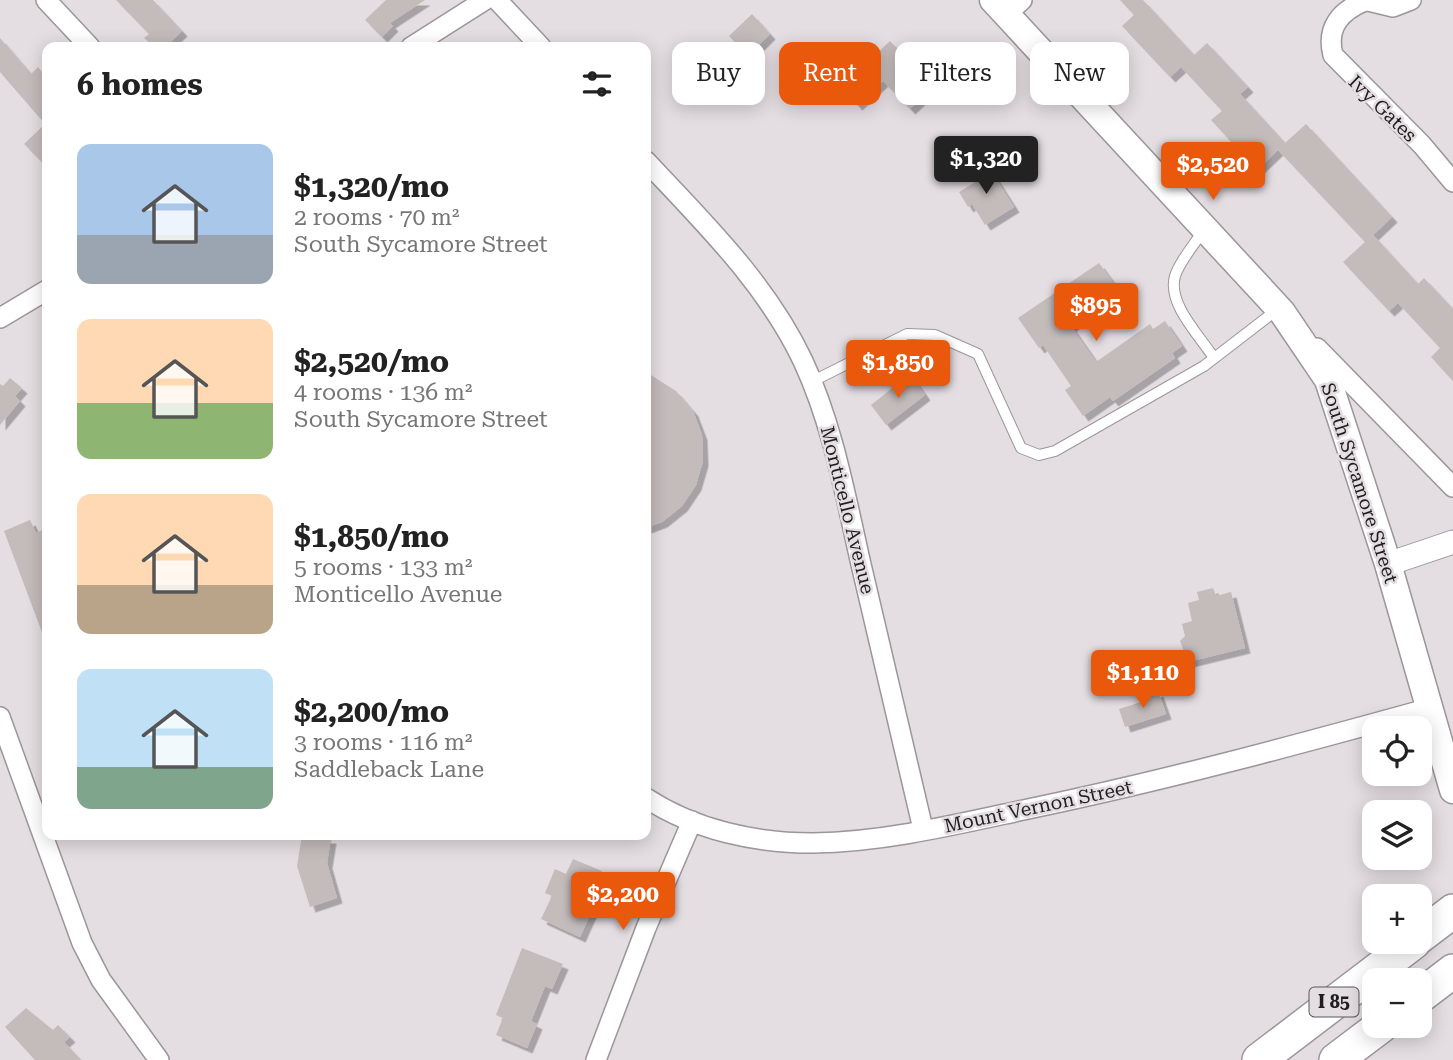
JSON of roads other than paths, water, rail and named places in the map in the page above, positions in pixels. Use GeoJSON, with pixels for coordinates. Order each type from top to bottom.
{"type":"FeatureCollection","features":[{"type":"Feature","properties":{"kind":"highway"},"geometry":{"type":"LineString","coordinates":[[1432,927],[1453,911]]}},
{"type":"Feature","properties":{"kind":"highway","name":"I 85"},"geometry":{"type":"LineString","coordinates":[[1258,1060],[1398,954]]}},
{"type":"Feature","properties":{"kind":"highway"},"geometry":{"type":"LineString","coordinates":[[1432,987],[1453,971]]}},
{"type":"Feature","properties":{"kind":"highway","name":"I 85"},"geometry":{"type":"LineString","coordinates":[[1336,1060],[1365,1038]]}},
{"type":"Feature","properties":{"kind":"main road","name":"South Sycamore Street"},"geometry":{"type":"LineString","coordinates":[[1008,5],[1281,310],[1328,380],[1388,564],[1453,790]]}},
{"type":"Feature","properties":{"kind":"street"},"geometry":{"type":"LineString","coordinates":[[46,0],[85,42]]}},
{"type":"Feature","properties":{"kind":"street"},"geometry":{"type":"LineString","coordinates":[[419,42],[485,0]]}},
{"type":"Feature","properties":{"kind":"street"},"geometry":{"type":"LineString","coordinates":[[497,0],[536,42]]}},
{"type":"Feature","properties":{"kind":"street","name":"Ivy Gates"},"geometry":{"type":"LineString","coordinates":[[1411,0],[1393,7],[1365,1],[1350,7],[1339,17],[1332,29],[1330,42],[1333,55],[1422,145],[1453,182]]}},
{"type":"Feature","properties":{"kind":"street","name":"Monticello Avenue"},"geometry":{"type":"LineString","coordinates":[[651,166],[720,239],[754,282],[779,318],[811,382],[823,412],[843,486],[923,830]]}},
{"type":"Feature","properties":{"kind":"street"},"geometry":{"type":"LineString","coordinates":[[0,318],[42,293]]}},
{"type":"Feature","properties":{"kind":"street"},"geometry":{"type":"LineString","coordinates":[[1281,310],[1453,487]]}},
{"type":"Feature","properties":{"kind":"street"},"geometry":{"type":"LineString","coordinates":[[1388,564],[1453,542]]}},
{"type":"Feature","properties":{"kind":"street","name":"Mount Vernon Street"},"geometry":{"type":"LineString","coordinates":[[651,800],[692,821],[730,834],[812,843],[859,840],[923,830],[1113,791],[1430,708]]}},
{"type":"Feature","properties":{"kind":"street"},"geometry":{"type":"LineString","coordinates":[[0,717],[42,833]]}},
{"type":"Feature","properties":{"kind":"street"},"geometry":{"type":"LineString","coordinates":[[596,1060],[646,928],[692,821]]}},
{"type":"Feature","properties":{"kind":"street"},"geometry":{"type":"LineString","coordinates":[[45,840],[82,943],[101,980],[159,1060]]}},
{"type":"Feature","properties":{"kind":"lane"},"geometry":{"type":"LineString","coordinates":[[1205,228],[1175,275],[1174,292],[1180,307],[1214,358]]}},
{"type":"Feature","properties":{"kind":"lane"},"geometry":{"type":"LineString","coordinates":[[811,382],[907,334],[935,335],[978,354],[1021,448],[1038,455],[1055,450],[1214,358],[1281,310]]}}]}
